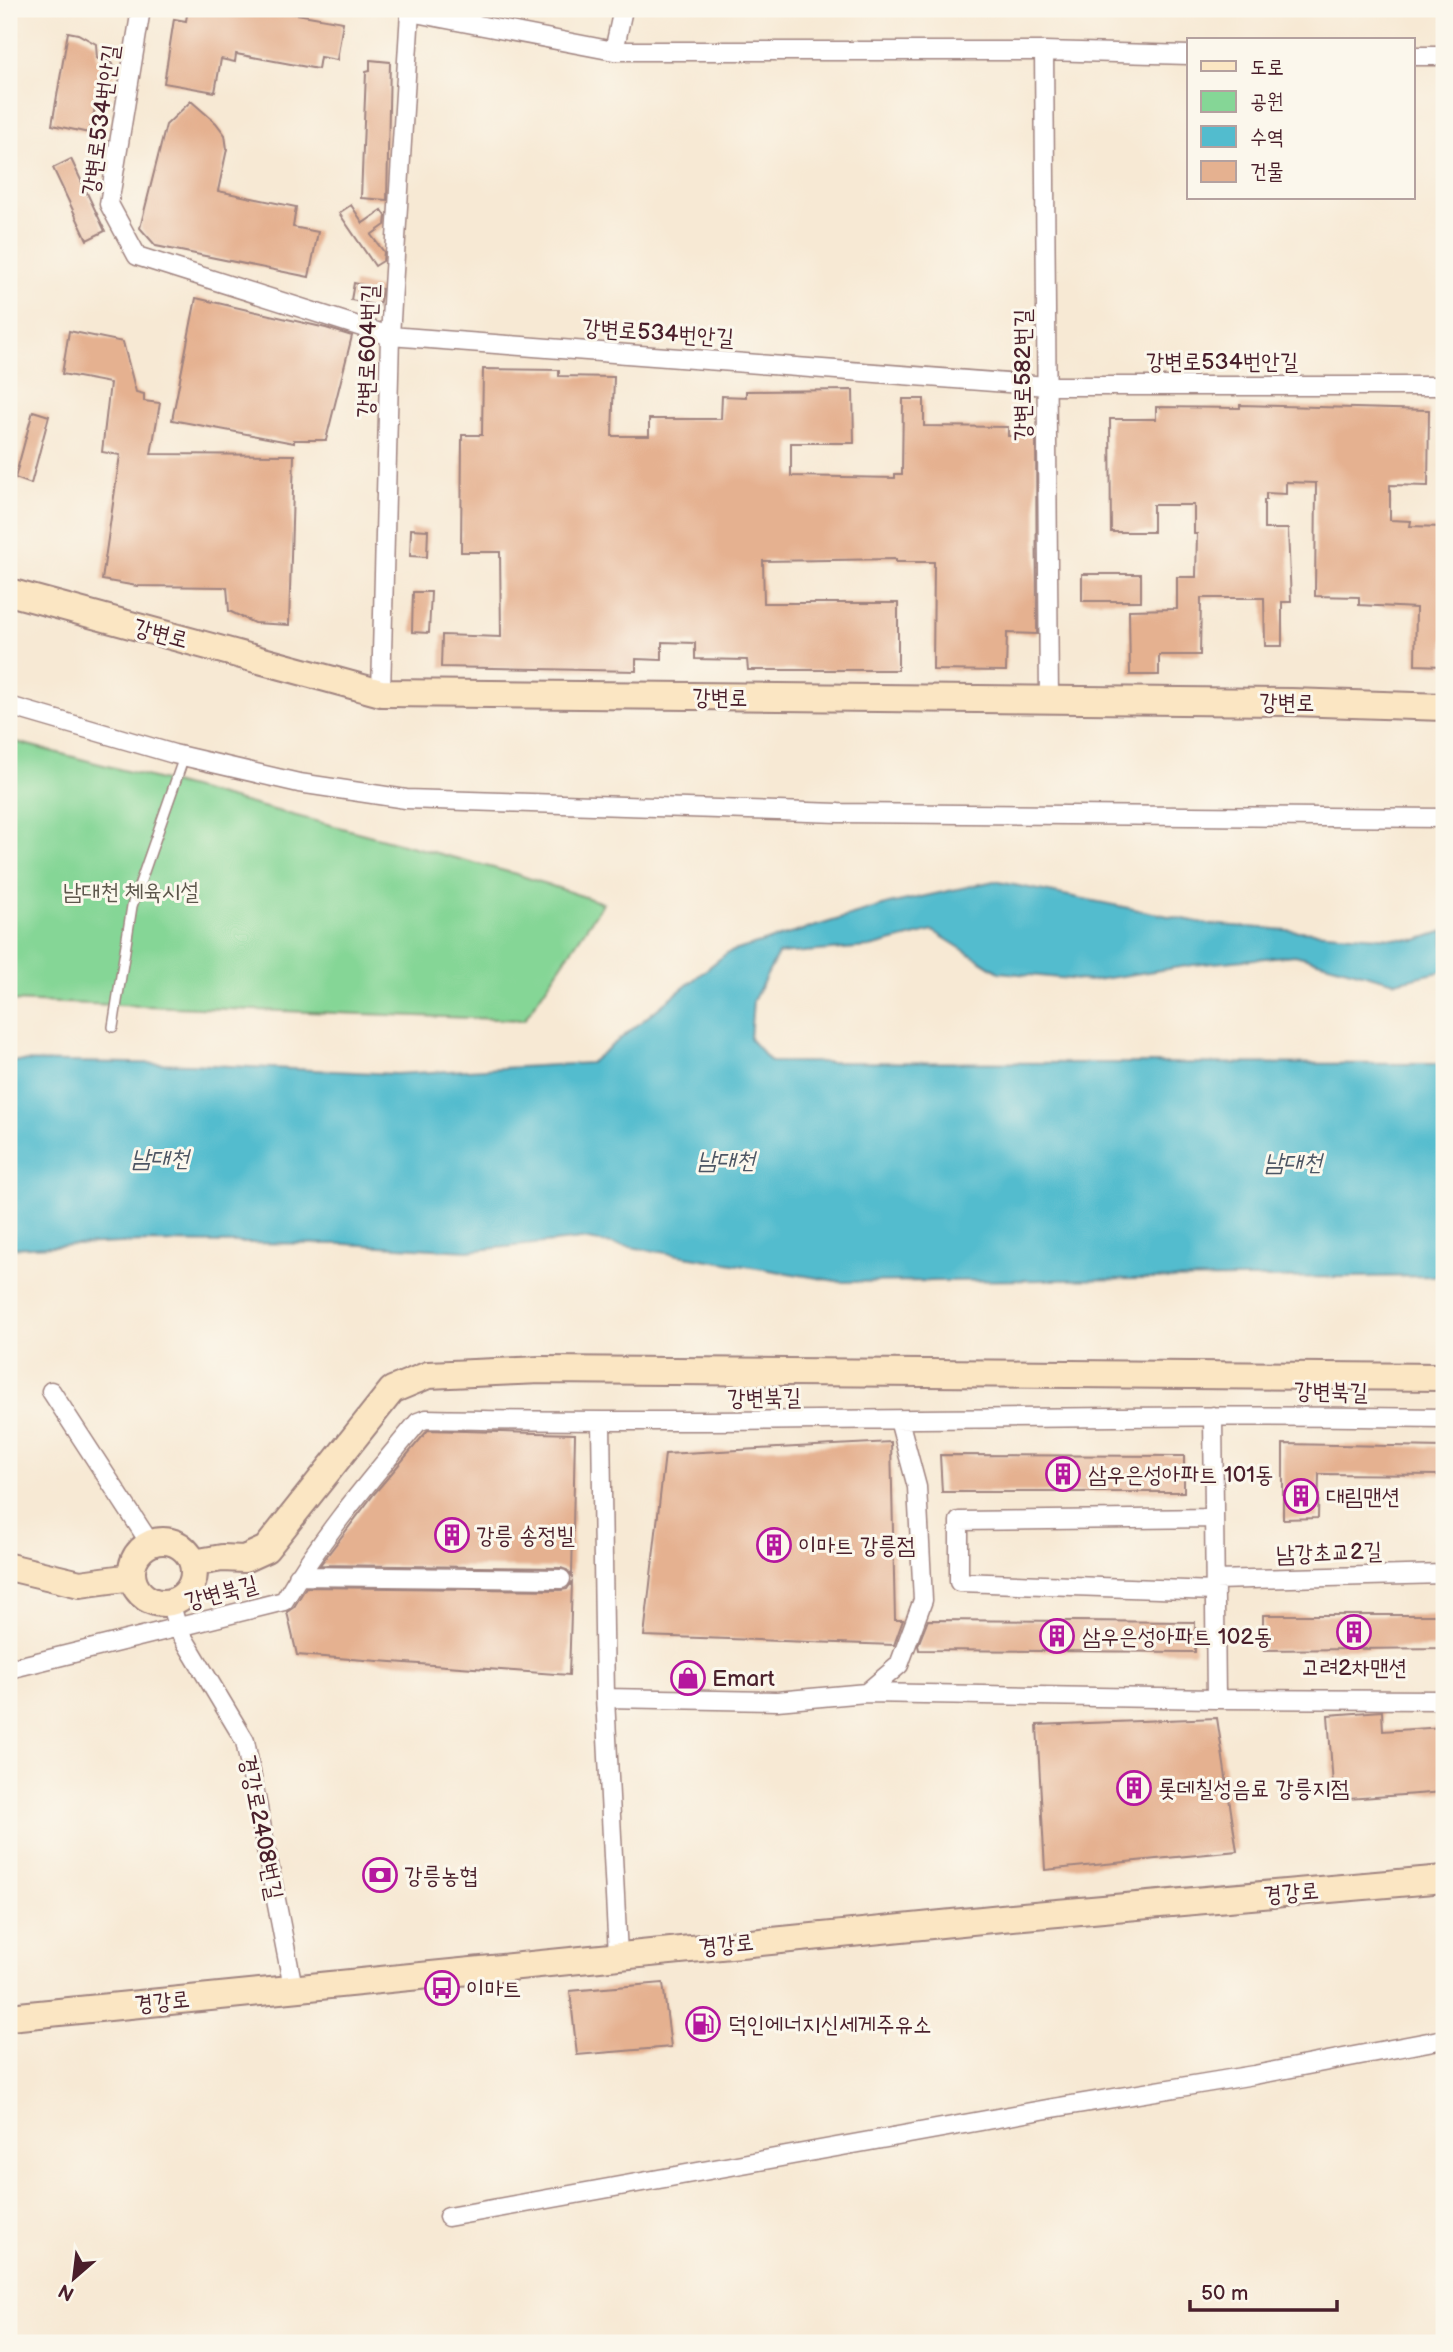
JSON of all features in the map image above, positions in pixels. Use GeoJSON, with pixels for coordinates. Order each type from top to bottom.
{"type":"FeatureCollection","features":[{"type":"Feature","properties":{"kind":"street","name":"강변로534번안길"},"geometry":{"type":"LineString","coordinates":[[141,9],[109,204],[137,256],[390,336],[1047,386],[1444,386]]}},
{"type":"Feature","properties":{"kind":"street"},"geometry":{"type":"LineString","coordinates":[[614,51],[622,9]]}},
{"type":"Feature","properties":{"kind":"street","name":"강변로604번길"},"geometry":{"type":"LineString","coordinates":[[381,693],[390,336],[410,10]]}},
{"type":"Feature","properties":{"kind":"street"},"geometry":{"type":"LineString","coordinates":[[410,10],[614,51],[1044,51],[1187,55]]}},
{"type":"Feature","properties":{"kind":"street","name":"강변로582번길"},"geometry":{"type":"LineString","coordinates":[[1044,51],[1049,700]]}},
{"type":"Feature","properties":{"kind":"street"},"geometry":{"type":"LineString","coordinates":[[1414,56],[1444,56]]}},
{"type":"Feature","properties":{"kind":"street","name":"강변로"},"geometry":{"type":"LineString","coordinates":[[9,592],[381,693],[1291,702],[1444,707]]}},
{"type":"Feature","properties":{"kind":"street"},"geometry":{"type":"LineString","coordinates":[[9,706],[184,757],[299,783],[406,799],[839,813],[1444,818]]}},
{"type":"Feature","properties":{"kind":"street"},"geometry":{"type":"LineString","coordinates":[[193,1563],[222,1558],[244,1559],[266,1549],[393,1390],[428,1375],[541,1370],[1444,1377]]}},
{"type":"Feature","properties":{"kind":"street"},"geometry":{"type":"LineString","coordinates":[[51,1391],[150,1543]]}},
{"type":"Feature","properties":{"kind":"street"},"geometry":{"type":"LineString","coordinates":[[1213,1416],[1216,1699]]}},
{"type":"Feature","properties":{"kind":"street","name":"강변북길"},"geometry":{"type":"LineString","coordinates":[[9,1670],[284,1601],[298,1576],[380,1468],[418,1422],[426,1419],[601,1423],[1213,1416],[1444,1418]]}},
{"type":"Feature","properties":{"kind":"street"},"geometry":{"type":"LineString","coordinates":[[866,1693],[900,1665],[923,1600],[917,1487],[899,1420]]}},
{"type":"Feature","properties":{"kind":"street"},"geometry":{"type":"LineString","coordinates":[[601,1423],[605,1698],[618,1955]]}},
{"type":"Feature","properties":{"kind":"street","name":"남강초교2길"},"geometry":{"type":"LineString","coordinates":[[1214,1518],[959,1521],[958,1582],[1215,1585],[1444,1574]]}},
{"type":"Feature","properties":{"kind":"street"},"geometry":{"type":"LineString","coordinates":[[171,1541],[181,1545],[188,1553],[195,1573],[192,1584],[179,1599],[170,1602],[150,1600],[142,1595],[132,1577],[135,1558],[150,1543],[171,1541]]}},
{"type":"Feature","properties":{"kind":"street"},"geometry":{"type":"LineString","coordinates":[[9,1567],[80,1584],[132,1577]]}},
{"type":"Feature","properties":{"kind":"street"},"geometry":{"type":"LineString","coordinates":[[298,1576],[561,1579]]}},
{"type":"Feature","properties":{"kind":"street","name":"경강로2408번길"},"geometry":{"type":"LineString","coordinates":[[170,1602],[178,1629],[245,1741],[293,1987]]}},
{"type":"Feature","properties":{"kind":"street"},"geometry":{"type":"LineString","coordinates":[[605,1698],[777,1701],[866,1693],[1444,1700]]}},
{"type":"Feature","properties":{"kind":"street","name":"경강로"},"geometry":{"type":"LineString","coordinates":[[9,2017],[1012,1917],[1444,1879]]}},
{"type":"Feature","properties":{"kind":"street"},"geometry":{"type":"LineString","coordinates":[[448,2217],[1444,2039]]}},
{"type":"Feature","properties":{"kind":"lane"},"geometry":{"type":"LineString","coordinates":[[113,1027],[132,906],[184,757]]}},
{"type":"Feature","properties":{"kind":"green space","name":"남대천 체육시설"},"geometry":{"type":"Polygon","coordinates":[[[9,740],[516,874],[603,903],[524,1020],[9,1001],[9,740]]]}},
{"type":"Feature","properties":{"kind":"water","name":"남대천"},"geometry":{"type":"Polygon","coordinates":[[[994,881],[1208,924],[1417,940],[1444,931],[1444,971],[1395,982],[1295,955],[1193,965],[1089,981],[999,972],[933,931],[870,947],[778,954],[753,1001],[750,1039],[771,1062],[1444,1064],[1444,1276],[842,1282],[582,1239],[468,1251],[346,1244],[143,1242],[9,1248],[9,1061],[190,1064],[396,1074],[590,1063],[727,953],[889,904],[994,881]]]}},
{"type":"Feature","properties":{"kind":"building"},"geometry":{"type":"Polygon","coordinates":[[[188,9],[268,9],[343,22],[337,60],[320,57],[318,69],[236,54],[235,62],[221,59],[215,92],[164,83],[174,19],[186,21],[188,9]]]}},
{"type":"Feature","properties":{"kind":"building"},"geometry":{"type":"Polygon","coordinates":[[[68,32],[78,34],[96,44],[97,59],[108,60],[115,67],[113,77],[101,83],[89,133],[52,125],[68,32]]]}},
{"type":"Feature","properties":{"kind":"building"},"geometry":{"type":"Polygon","coordinates":[[[370,60],[390,62],[387,200],[361,198],[366,72],[370,71],[370,60]]]}},
{"type":"Feature","properties":{"kind":"building"},"geometry":{"type":"Polygon","coordinates":[[[191,101],[216,123],[225,135],[227,149],[218,191],[296,207],[293,227],[318,232],[309,277],[156,246],[140,228],[166,125],[191,101]]]}},
{"type":"Feature","properties":{"kind":"building"},"geometry":{"type":"Polygon","coordinates":[[[71,159],[105,231],[87,240],[53,168],[71,159]]]}},
{"type":"Feature","properties":{"kind":"building"},"geometry":{"type":"Polygon","coordinates":[[[351,205],[363,223],[382,210],[386,216],[385,225],[371,235],[384,252],[383,261],[375,266],[339,213],[351,205]]]}},
{"type":"Feature","properties":{"kind":"building"},"geometry":{"type":"Polygon","coordinates":[[[354,283],[382,289],[379,306],[351,300],[354,283]]]}},
{"type":"Feature","properties":{"kind":"building"},"geometry":{"type":"Polygon","coordinates":[[[196,298],[352,336],[326,440],[294,440],[294,443],[172,420],[196,298]]]}},
{"type":"Feature","properties":{"kind":"building"},"geometry":{"type":"Polygon","coordinates":[[[69,331],[123,342],[136,392],[144,394],[144,401],[160,403],[151,454],[294,455],[289,625],[254,623],[229,611],[227,587],[137,586],[102,580],[120,455],[102,452],[110,383],[62,374],[69,331]]]}},
{"type":"Feature","properties":{"kind":"building"},"geometry":{"type":"Polygon","coordinates":[[[483,369],[559,370],[559,376],[614,377],[612,436],[649,436],[649,419],[721,419],[722,396],[746,397],[746,391],[853,390],[854,443],[791,443],[791,476],[895,478],[895,474],[902,474],[903,399],[924,399],[924,426],[1008,427],[1008,436],[1036,436],[1037,634],[1007,633],[1006,671],[933,670],[934,562],[896,562],[896,559],[763,561],[764,603],[898,603],[898,670],[748,670],[747,660],[695,659],[695,643],[662,642],[662,660],[636,659],[636,671],[441,667],[442,635],[501,637],[500,552],[461,552],[462,435],[482,435],[483,369]]]}},
{"type":"Feature","properties":{"kind":"building"},"geometry":{"type":"Polygon","coordinates":[[[1240,405],[1429,410],[1428,486],[1390,485],[1390,520],[1411,521],[1410,526],[1444,527],[1444,666],[1415,665],[1416,608],[1359,605],[1359,597],[1315,596],[1316,483],[1286,482],[1286,494],[1266,493],[1264,500],[1264,529],[1288,529],[1291,602],[1282,602],[1282,646],[1265,646],[1264,598],[1201,598],[1200,655],[1159,655],[1159,675],[1130,675],[1129,610],[1177,609],[1177,577],[1196,577],[1197,534],[1194,534],[1194,505],[1153,505],[1153,532],[1111,532],[1110,419],[1156,419],[1156,407],[1240,408],[1240,405]]]}},
{"type":"Feature","properties":{"kind":"building"},"geometry":{"type":"Polygon","coordinates":[[[33,411],[49,416],[31,484],[15,478],[33,411]]]}},
{"type":"Feature","properties":{"kind":"building"},"geometry":{"type":"Polygon","coordinates":[[[411,529],[428,530],[427,557],[410,556],[411,529]]]}},
{"type":"Feature","properties":{"kind":"building"},"geometry":{"type":"Polygon","coordinates":[[[1082,574],[1141,574],[1141,601],[1082,601],[1082,574]]]}},
{"type":"Feature","properties":{"kind":"building"},"geometry":{"type":"Polygon","coordinates":[[[413,592],[431,592],[429,633],[412,632],[413,592]]]}},
{"type":"Feature","properties":{"kind":"building"},"geometry":{"type":"Polygon","coordinates":[[[428,1430],[575,1434],[572,1576],[561,1568],[320,1565],[374,1494],[428,1430]]]}},
{"type":"Feature","properties":{"kind":"building","name":"이마트 강릉점"},"geometry":{"type":"Polygon","coordinates":[[[891,1442],[895,1620],[903,1620],[894,1645],[644,1636],[665,1454],[891,1442]]]}},
{"type":"Feature","properties":{"kind":"building","name":"대림맨션"},"geometry":{"type":"Polygon","coordinates":[[[1283,1444],[1444,1447],[1444,1475],[1319,1474],[1318,1518],[1283,1519],[1283,1444]]]}},
{"type":"Feature","properties":{"kind":"building","name":"삼우은성아파트 101동"},"geometry":{"type":"Polygon","coordinates":[[[940,1455],[1184,1456],[1184,1492],[942,1492],[940,1455]]]}},
{"type":"Feature","properties":{"kind":"building"},"geometry":{"type":"Polygon","coordinates":[[[572,1582],[569,1675],[297,1655],[287,1612],[294,1607],[306,1587],[561,1590],[567,1589],[572,1582]]]}},
{"type":"Feature","properties":{"kind":"building","name":"고려2차맨션"},"geometry":{"type":"Polygon","coordinates":[[[1263,1615],[1444,1615],[1444,1648],[1263,1650],[1263,1615]]]}},
{"type":"Feature","properties":{"kind":"building","name":"삼우은성아파트 102동"},"geometry":{"type":"Polygon","coordinates":[[[928,1620],[1195,1622],[1195,1652],[919,1650],[918,1645],[928,1620]]]}},
{"type":"Feature","properties":{"kind":"building"},"geometry":{"type":"Polygon","coordinates":[[[1382,1711],[1383,1731],[1444,1727],[1444,1792],[1334,1800],[1328,1715],[1382,1711]]]}},
{"type":"Feature","properties":{"kind":"building","name":"롯데칠성음료 강릉지점"},"geometry":{"type":"Polygon","coordinates":[[[1217,1718],[1237,1851],[1045,1870],[1037,1725],[1217,1718]]]}},
{"type":"Feature","properties":{"kind":"building"},"geometry":{"type":"Polygon","coordinates":[[[663,1983],[671,2047],[577,2055],[570,1991],[663,1983]]]}},
{"type":"Feature","properties":{"kind":"place","name":"삼우은성아파트 101동"},"geometry":{"type":"Point","coordinates":[1063,1474]}},
{"type":"Feature","properties":{"kind":"place","name":"대림맨션"},"geometry":{"type":"Point","coordinates":[1301,1496]}},
{"type":"Feature","properties":{"kind":"place","name":"강릉 송정빌"},"geometry":{"type":"Point","coordinates":[452,1535]}},
{"type":"Feature","properties":{"kind":"place","name":"이마트 강릉점"},"geometry":{"type":"Point","coordinates":[774,1545]}},
{"type":"Feature","properties":{"kind":"place","name":"고려2차맨션"},"geometry":{"type":"Point","coordinates":[1354,1632]}},
{"type":"Feature","properties":{"kind":"place","name":"삼우은성아파트 102동"},"geometry":{"type":"Point","coordinates":[1057,1636]}},
{"type":"Feature","properties":{"kind":"place","name":"Emart"},"geometry":{"type":"Point","coordinates":[688,1678]}},
{"type":"Feature","properties":{"kind":"place","name":"롯데칠성음료 강릉지점"},"geometry":{"type":"Point","coordinates":[1134,1788]}},
{"type":"Feature","properties":{"kind":"place","name":"강릉농협"},"geometry":{"type":"Point","coordinates":[380,1875]}},
{"type":"Feature","properties":{"kind":"place","name":"이마트"},"geometry":{"type":"Point","coordinates":[442,1988]}},
{"type":"Feature","properties":{"kind":"place","name":"덕인에너지신세게주유소"},"geometry":{"type":"Point","coordinates":[703,2024]}}]}
